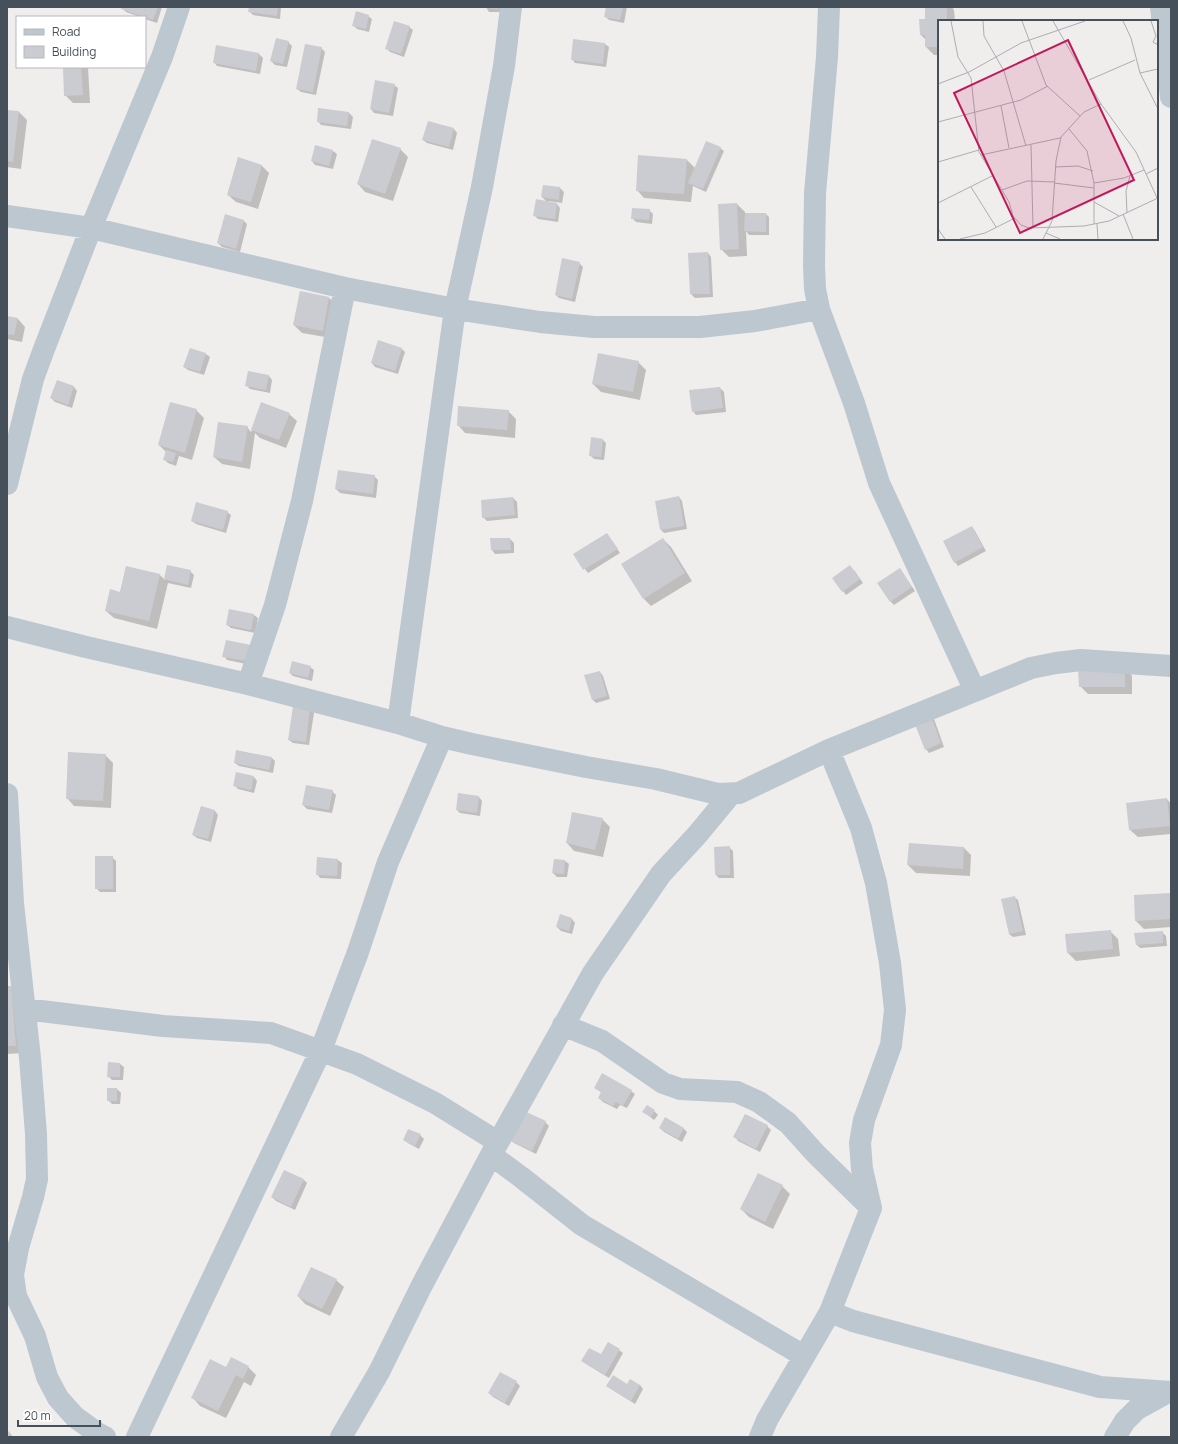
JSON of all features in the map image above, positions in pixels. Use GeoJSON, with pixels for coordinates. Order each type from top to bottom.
{"type":"FeatureCollection","features":[{"type":"Feature","properties":{"kind":"street"},"geometry":{"type":"LineString","coordinates":[[7,484],[33,379],[91,228],[162,57],[178,7]]}},
{"type":"Feature","properties":{"kind":"street"},"geometry":{"type":"LineString","coordinates":[[398,723],[455,309],[483,179],[504,66],[511,7]]}},
{"type":"Feature","properties":{"kind":"street"},"geometry":{"type":"LineString","coordinates":[[829,7],[827,57],[815,193],[814,282],[818,308],[854,403],[879,483],[975,691]]}},
{"type":"Feature","properties":{"kind":"street"},"geometry":{"type":"LineString","coordinates":[[1161,7],[1171,97]]}},
{"type":"Feature","properties":{"kind":"street"},"geometry":{"type":"LineString","coordinates":[[7,216],[91,228],[345,288],[455,309],[540,322],[594,326],[700,327],[755,321],[818,308]]}},
{"type":"Feature","properties":{"kind":"street"},"geometry":{"type":"LineString","coordinates":[[248,684],[275,605],[302,501],[345,288]]}},
{"type":"Feature","properties":{"kind":"street"},"geometry":{"type":"LineString","coordinates":[[7,627],[86,647],[248,684],[398,723],[442,737],[586,767],[656,779],[712,793],[731,794],[739,793],[751,788],[829,750],[1031,668],[1081,660],[1171,666]]}},
{"type":"Feature","properties":{"kind":"street"},"geometry":{"type":"LineString","coordinates":[[137,1437],[322,1050],[358,952],[388,862],[442,737]]}},
{"type":"Feature","properties":{"kind":"street"},"geometry":{"type":"LineString","coordinates":[[760,1437],[767,1420],[830,1312],[871,1208],[862,1169],[860,1143],[864,1120],[891,1045],[895,1010],[890,963],[876,883],[861,828],[829,750]]}},
{"type":"Feature","properties":{"kind":"street"},"geometry":{"type":"LineString","coordinates":[[7,794],[13,903],[25,1010],[36,1134],[37,1179],[18,1248],[13,1275],[12,1296],[35,1336],[47,1377],[58,1398],[75,1417],[105,1437]]}},
{"type":"Feature","properties":{"kind":"street"},"geometry":{"type":"LineString","coordinates":[[341,1437],[379,1372],[422,1285],[495,1149],[593,973],[661,874],[697,835],[731,794]]}},
{"type":"Feature","properties":{"kind":"street"},"geometry":{"type":"LineString","coordinates":[[25,1010],[163,1026],[271,1033],[322,1050],[357,1064],[436,1103],[495,1149],[521,1177],[582,1225],[804,1356]]}},
{"type":"Feature","properties":{"kind":"street"},"geometry":{"type":"LineString","coordinates":[[563,1025],[602,1041],[663,1083],[680,1089],[737,1092],[759,1102],[788,1123],[816,1154],[871,1208]]}},
{"type":"Feature","properties":{"kind":"street"},"geometry":{"type":"LineString","coordinates":[[830,1312],[853,1321],[1100,1387],[1169,1392]]}},
{"type":"Feature","properties":{"kind":"street"},"geometry":{"type":"LineString","coordinates":[[1115,1437],[1125,1421],[1137,1409],[1169,1392]]}},
{"type":"Feature","properties":{"kind":"building"},"geometry":{"type":"Polygon","coordinates":[[[122,7],[158,7],[153,20],[146,18],[146,16],[141,16],[121,9],[122,7]]]}},
{"type":"Feature","properties":{"kind":"building"},"geometry":{"type":"Polygon","coordinates":[[[249,7],[278,7],[277,16],[248,12],[249,7]]]}},
{"type":"Feature","properties":{"kind":"building"},"geometry":{"type":"Polygon","coordinates":[[[498,7],[498,9],[485,8],[498,7]]]}},
{"type":"Feature","properties":{"kind":"building"},"geometry":{"type":"Polygon","coordinates":[[[606,7],[623,7],[620,20],[604,17],[606,7]]]}},
{"type":"Feature","properties":{"kind":"building"},"geometry":{"type":"Polygon","coordinates":[[[925,7],[947,7],[947,20],[938,20],[938,47],[925,47],[925,35],[920,35],[919,19],[925,19],[925,7]]]}},
{"type":"Feature","properties":{"kind":"building"},"geometry":{"type":"Polygon","coordinates":[[[356,11],[369,15],[366,29],[352,26],[356,11]]]}},
{"type":"Feature","properties":{"kind":"building"},"geometry":{"type":"Polygon","coordinates":[[[394,21],[410,26],[401,54],[385,49],[394,21]]]}},
{"type":"Feature","properties":{"kind":"building"},"geometry":{"type":"Polygon","coordinates":[[[276,38],[289,41],[283,64],[270,61],[276,38]]]}},
{"type":"Feature","properties":{"kind":"building"},"geometry":{"type":"Polygon","coordinates":[[[573,39],[605,43],[603,64],[571,60],[573,39]]]}},
{"type":"Feature","properties":{"kind":"building"},"geometry":{"type":"Polygon","coordinates":[[[305,44],[322,47],[313,92],[296,89],[305,44]]]}},
{"type":"Feature","properties":{"kind":"building"},"geometry":{"type":"Polygon","coordinates":[[[216,45],[259,53],[256,71],[213,63],[216,45]]]}},
{"type":"Feature","properties":{"kind":"building"},"geometry":{"type":"Polygon","coordinates":[[[63,68],[81,68],[83,95],[64,96],[63,68]]]}},
{"type":"Feature","properties":{"kind":"building"},"geometry":{"type":"Polygon","coordinates":[[[375,80],[395,84],[389,113],[370,109],[375,80]]]}},
{"type":"Feature","properties":{"kind":"building"},"geometry":{"type":"Polygon","coordinates":[[[318,108],[349,112],[347,126],[317,122],[318,108]]]}},
{"type":"Feature","properties":{"kind":"building"},"geometry":{"type":"Polygon","coordinates":[[[7,110],[19,111],[13,162],[7,161],[7,110]]]}},
{"type":"Feature","properties":{"kind":"building"},"geometry":{"type":"Polygon","coordinates":[[[428,121],[454,128],[449,147],[422,140],[428,121]]]}},
{"type":"Feature","properties":{"kind":"building"},"geometry":{"type":"Polygon","coordinates":[[[372,139],[401,148],[385,194],[357,184],[372,139]]]}},
{"type":"Feature","properties":{"kind":"building"},"geometry":{"type":"Polygon","coordinates":[[[706,141],[721,147],[703,189],[688,183],[706,141]]]}},
{"type":"Feature","properties":{"kind":"building"},"geometry":{"type":"Polygon","coordinates":[[[315,145],[333,150],[329,166],[311,161],[315,145]]]}},
{"type":"Feature","properties":{"kind":"building"},"geometry":{"type":"Polygon","coordinates":[[[638,155],[687,159],[684,194],[636,191],[638,155]]]}},
{"type":"Feature","properties":{"kind":"building"},"geometry":{"type":"Polygon","coordinates":[[[238,157],[262,165],[251,202],[227,195],[238,157]]]}},
{"type":"Feature","properties":{"kind":"building"},"geometry":{"type":"Polygon","coordinates":[[[543,185],[560,187],[559,200],[541,197],[543,185]]]}},
{"type":"Feature","properties":{"kind":"building"},"geometry":{"type":"Polygon","coordinates":[[[536,199],[557,203],[555,219],[533,216],[536,199]]]}},
{"type":"Feature","properties":{"kind":"building"},"geometry":{"type":"Polygon","coordinates":[[[737,203],[739,249],[720,250],[718,204],[737,203]]]}},
{"type":"Feature","properties":{"kind":"building"},"geometry":{"type":"Polygon","coordinates":[[[632,208],[650,209],[649,220],[631,219],[632,208]]]}},
{"type":"Feature","properties":{"kind":"building"},"geometry":{"type":"Polygon","coordinates":[[[745,213],[766,213],[766,232],[744,231],[745,213]]]}},
{"type":"Feature","properties":{"kind":"building"},"geometry":{"type":"Polygon","coordinates":[[[225,214],[244,220],[236,249],[217,243],[225,214]]]}},
{"type":"Feature","properties":{"kind":"building"},"geometry":{"type":"Polygon","coordinates":[[[708,252],[710,294],[690,294],[688,253],[708,252]]]}},
{"type":"Feature","properties":{"kind":"building"},"geometry":{"type":"Polygon","coordinates":[[[562,258],[580,262],[572,299],[555,295],[562,258]]]}},
{"type":"Feature","properties":{"kind":"building"},"geometry":{"type":"Polygon","coordinates":[[[300,291],[329,297],[323,331],[293,325],[300,291]]]}},
{"type":"Feature","properties":{"kind":"building"},"geometry":{"type":"Polygon","coordinates":[[[7,316],[18,318],[14,335],[7,334],[7,316]]]}},
{"type":"Feature","properties":{"kind":"building"},"geometry":{"type":"Polygon","coordinates":[[[378,340],[402,348],[395,371],[371,363],[378,340]]]}},
{"type":"Feature","properties":{"kind":"building"},"geometry":{"type":"Polygon","coordinates":[[[190,348],[206,353],[200,372],[183,367],[190,348]]]}},
{"type":"Feature","properties":{"kind":"building"},"geometry":{"type":"Polygon","coordinates":[[[598,353],[639,361],[633,392],[592,384],[598,353]]]}},
{"type":"Feature","properties":{"kind":"building"},"geometry":{"type":"Polygon","coordinates":[[[248,371],[269,375],[266,390],[245,386],[248,371]]]}},
{"type":"Feature","properties":{"kind":"building"},"geometry":{"type":"Polygon","coordinates":[[[57,380],[74,386],[68,405],[50,398],[57,380]]]}},
{"type":"Feature","properties":{"kind":"building"},"geometry":{"type":"Polygon","coordinates":[[[720,387],[723,408],[692,412],[689,390],[720,387]]]}},
{"type":"Feature","properties":{"kind":"building"},"geometry":{"type":"Polygon","coordinates":[[[170,402],[197,409],[185,453],[158,445],[170,402]]]}},
{"type":"Feature","properties":{"kind":"building"},"geometry":{"type":"Polygon","coordinates":[[[261,402],[290,413],[279,440],[251,430],[261,402]]]}},
{"type":"Feature","properties":{"kind":"building"},"geometry":{"type":"Polygon","coordinates":[[[458,406],[509,410],[507,430],[457,426],[458,406]]]}},
{"type":"Feature","properties":{"kind":"building"},"geometry":{"type":"Polygon","coordinates":[[[218,422],[248,426],[242,462],[213,457],[218,422]]]}},
{"type":"Feature","properties":{"kind":"building"},"geometry":{"type":"Polygon","coordinates":[[[591,437],[603,439],[601,457],[589,456],[591,437]]]}},
{"type":"Feature","properties":{"kind":"building"},"geometry":{"type":"Polygon","coordinates":[[[166,450],[176,453],[173,462],[163,460],[166,450]]]}},
{"type":"Feature","properties":{"kind":"building"},"geometry":{"type":"Polygon","coordinates":[[[338,470],[375,475],[373,494],[335,489],[338,470]]]}},
{"type":"Feature","properties":{"kind":"building"},"geometry":{"type":"Polygon","coordinates":[[[679,496],[684,526],[660,530],[655,501],[679,496]]]}},
{"type":"Feature","properties":{"kind":"building"},"geometry":{"type":"Polygon","coordinates":[[[513,497],[515,515],[482,518],[481,500],[513,497]]]}},
{"type":"Feature","properties":{"kind":"building"},"geometry":{"type":"Polygon","coordinates":[[[196,502],[228,511],[223,530],[191,521],[196,502]]]}},
{"type":"Feature","properties":{"kind":"building"},"geometry":{"type":"Polygon","coordinates":[[[972,526],[983,547],[954,563],[943,541],[972,526]]]}},
{"type":"Feature","properties":{"kind":"building"},"geometry":{"type":"Polygon","coordinates":[[[607,533],[618,549],[583,570],[573,554],[607,533]]]}},
{"type":"Feature","properties":{"kind":"building"},"geometry":{"type":"Polygon","coordinates":[[[490,538],[510,538],[511,550],[491,550],[490,538]]]}},
{"type":"Feature","properties":{"kind":"building"},"geometry":{"type":"Polygon","coordinates":[[[663,538],[685,573],[643,599],[621,564],[663,538]]]}},
{"type":"Feature","properties":{"kind":"building"},"geometry":{"type":"Polygon","coordinates":[[[167,565],[191,570],[188,585],[164,579],[167,565]]]}},
{"type":"Feature","properties":{"kind":"building"},"geometry":{"type":"Polygon","coordinates":[[[850,565],[860,579],[842,592],[832,578],[850,565]]]}},
{"type":"Feature","properties":{"kind":"building"},"geometry":{"type":"Polygon","coordinates":[[[126,566],[160,574],[149,621],[105,611],[110,589],[120,592],[126,566]]]}},
{"type":"Feature","properties":{"kind":"building"},"geometry":{"type":"Polygon","coordinates":[[[900,568],[912,587],[890,602],[877,583],[900,568]]]}},
{"type":"Feature","properties":{"kind":"building"},"geometry":{"type":"Polygon","coordinates":[[[229,609],[254,614],[251,630],[226,625],[229,609]]]}},
{"type":"Feature","properties":{"kind":"building"},"geometry":{"type":"Polygon","coordinates":[[[226,640],[251,645],[248,661],[222,657],[226,640]]]}},
{"type":"Feature","properties":{"kind":"building"},"geometry":{"type":"Polygon","coordinates":[[[292,661],[311,666],[308,678],[289,673],[292,661]]]}},
{"type":"Feature","properties":{"kind":"building"},"geometry":{"type":"Polygon","coordinates":[[[1125,667],[1125,687],[1079,687],[1078,668],[1125,667]]]}},
{"type":"Feature","properties":{"kind":"building"},"geometry":{"type":"Polygon","coordinates":[[[600,671],[607,696],[592,700],[584,675],[600,671]]]}},
{"type":"Feature","properties":{"kind":"building"},"geometry":{"type":"Polygon","coordinates":[[[293,706],[310,708],[306,742],[288,740],[293,706]]]}},
{"type":"Feature","properties":{"kind":"building"},"geometry":{"type":"Polygon","coordinates":[[[929,711],[941,743],[925,750],[912,717],[929,711]]]}},
{"type":"Feature","properties":{"kind":"building"},"geometry":{"type":"Polygon","coordinates":[[[236,750],[272,757],[269,770],[234,763],[236,750]]]}},
{"type":"Feature","properties":{"kind":"building"},"geometry":{"type":"Polygon","coordinates":[[[68,752],[106,754],[103,801],[66,799],[68,752]]]}},
{"type":"Feature","properties":{"kind":"building"},"geometry":{"type":"Polygon","coordinates":[[[236,772],[254,776],[251,790],[233,786],[236,772]]]}},
{"type":"Feature","properties":{"kind":"building"},"geometry":{"type":"Polygon","coordinates":[[[306,785],[333,790],[329,810],[302,805],[306,785]]]}},
{"type":"Feature","properties":{"kind":"building"},"geometry":{"type":"Polygon","coordinates":[[[458,793],[479,796],[477,813],[456,810],[458,793]]]}},
{"type":"Feature","properties":{"kind":"building"},"geometry":{"type":"Polygon","coordinates":[[[1167,798],[1170,826],[1129,830],[1126,803],[1167,798]]]}},
{"type":"Feature","properties":{"kind":"building"},"geometry":{"type":"Polygon","coordinates":[[[201,806],[215,810],[208,839],[192,835],[201,806]]]}},
{"type":"Feature","properties":{"kind":"building"},"geometry":{"type":"Polygon","coordinates":[[[572,812],[603,818],[595,850],[566,843],[572,812]]]}},
{"type":"Feature","properties":{"kind":"building"},"geometry":{"type":"Polygon","coordinates":[[[909,843],[964,847],[963,869],[907,865],[909,843]]]}},
{"type":"Feature","properties":{"kind":"building"},"geometry":{"type":"Polygon","coordinates":[[[730,846],[730,875],[715,875],[714,847],[730,846]]]}},
{"type":"Feature","properties":{"kind":"building"},"geometry":{"type":"Polygon","coordinates":[[[95,856],[113,856],[113,889],[95,889],[95,856]]]}},
{"type":"Feature","properties":{"kind":"building"},"geometry":{"type":"Polygon","coordinates":[[[317,857],[338,859],[337,876],[316,875],[317,857]]]}},
{"type":"Feature","properties":{"kind":"building"},"geometry":{"type":"Polygon","coordinates":[[[554,859],[565,860],[564,874],[552,873],[554,859]]]}},
{"type":"Feature","properties":{"kind":"building"},"geometry":{"type":"Polygon","coordinates":[[[1171,893],[1171,919],[1135,921],[1134,895],[1171,893]]]}},
{"type":"Feature","properties":{"kind":"building"},"geometry":{"type":"Polygon","coordinates":[[[1015,896],[1023,931],[1009,934],[1001,899],[1015,896]]]}},
{"type":"Feature","properties":{"kind":"building"},"geometry":{"type":"Polygon","coordinates":[[[560,914],[572,918],[569,931],[556,927],[560,914]]]}},
{"type":"Feature","properties":{"kind":"building"},"geometry":{"type":"Polygon","coordinates":[[[1111,930],[1113,949],[1067,953],[1065,934],[1111,930]]]}},
{"type":"Feature","properties":{"kind":"building"},"geometry":{"type":"Polygon","coordinates":[[[1163,931],[1163,943],[1136,945],[1134,933],[1163,931]]]}},
{"type":"Feature","properties":{"kind":"building"},"geometry":{"type":"Polygon","coordinates":[[[7,986],[11,986],[16,1046],[7,1046],[7,986]]]}},
{"type":"Feature","properties":{"kind":"building"},"geometry":{"type":"Polygon","coordinates":[[[108,1062],[120,1063],[120,1077],[107,1077],[108,1062]]]}},
{"type":"Feature","properties":{"kind":"building"},"geometry":{"type":"Polygon","coordinates":[[[602,1073],[632,1090],[623,1106],[616,1102],[613,1106],[598,1098],[601,1092],[594,1088],[602,1073]]]}},
{"type":"Feature","properties":{"kind":"building"},"geometry":{"type":"Polygon","coordinates":[[[107,1088],[117,1088],[117,1101],[107,1101],[107,1088]]]}},
{"type":"Feature","properties":{"kind":"building"},"geometry":{"type":"Polygon","coordinates":[[[647,1105],[655,1110],[651,1117],[642,1112],[647,1105]]]}},
{"type":"Feature","properties":{"kind":"building"},"geometry":{"type":"Polygon","coordinates":[[[522,1110],[546,1121],[532,1151],[509,1140],[522,1110]]]}},
{"type":"Feature","properties":{"kind":"building"},"geometry":{"type":"Polygon","coordinates":[[[745,1114],[768,1125],[756,1149],[733,1137],[745,1114]]]}},
{"type":"Feature","properties":{"kind":"building"},"geometry":{"type":"Polygon","coordinates":[[[665,1117],[684,1128],[678,1139],[659,1128],[665,1117]]]}},
{"type":"Feature","properties":{"kind":"building"},"geometry":{"type":"Polygon","coordinates":[[[408,1129],[421,1134],[415,1146],[403,1140],[408,1129]]]}},
{"type":"Feature","properties":{"kind":"building"},"geometry":{"type":"Polygon","coordinates":[[[284,1170],[304,1179],[291,1207],[271,1197],[284,1170]]]}},
{"type":"Feature","properties":{"kind":"building"},"geometry":{"type":"Polygon","coordinates":[[[758,1173],[783,1185],[765,1222],[740,1209],[758,1173]]]}},
{"type":"Feature","properties":{"kind":"building"},"geometry":{"type":"Polygon","coordinates":[[[311,1267],[337,1279],[322,1309],[297,1296],[311,1267]]]}},
{"type":"Feature","properties":{"kind":"building"},"geometry":{"type":"Polygon","coordinates":[[[608,1342],[620,1349],[605,1375],[581,1361],[589,1348],[601,1354],[608,1342]]]}},
{"type":"Feature","properties":{"kind":"building"},"geometry":{"type":"Polygon","coordinates":[[[231,1357],[249,1366],[243,1379],[236,1375],[218,1411],[191,1398],[210,1359],[226,1367],[231,1357]]]}},
{"type":"Feature","properties":{"kind":"building"},"geometry":{"type":"Polygon","coordinates":[[[500,1372],[517,1381],[505,1403],[488,1393],[500,1372]]]}},
{"type":"Feature","properties":{"kind":"building"},"geometry":{"type":"Polygon","coordinates":[[[613,1375],[627,1384],[630,1379],[640,1385],[631,1401],[606,1386],[613,1375]]]}},
{"type":"Feature","properties":{"kind":"building"},"geometry":{"type":"Polygon","coordinates":[[[7,1431],[10,1432],[10,1437],[7,1437],[7,1431]]]}}]}
